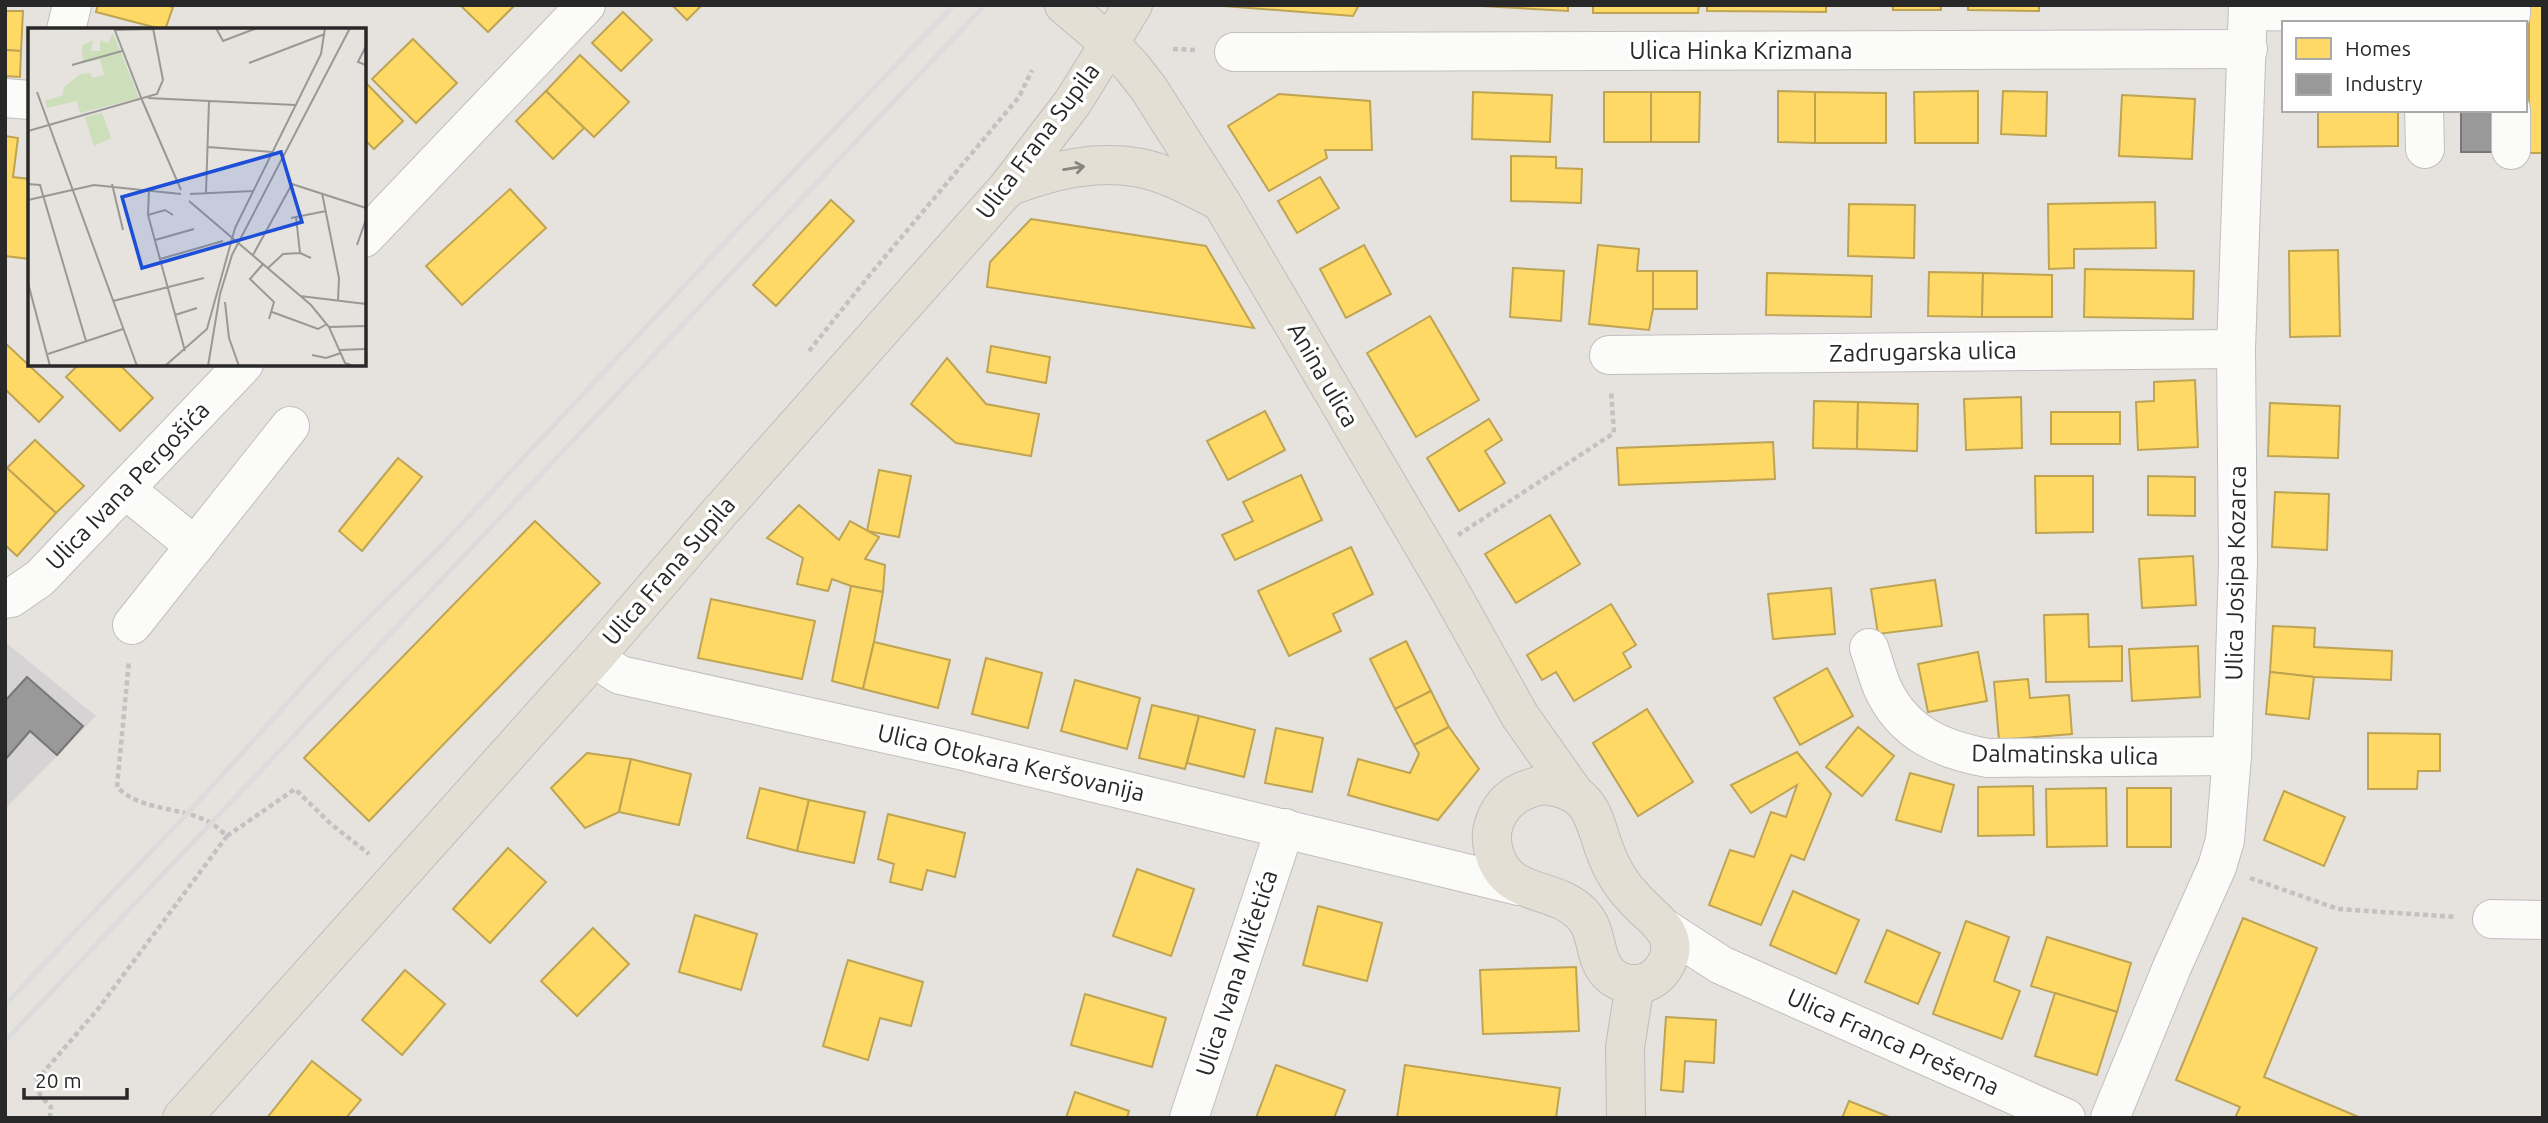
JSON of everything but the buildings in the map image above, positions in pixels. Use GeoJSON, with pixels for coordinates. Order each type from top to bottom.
{"type":"FeatureCollection","features":[{"type":"Feature","properties":{"kind":"main road","name":"Anina ulica"},"geometry":{"type":"LineString","coordinates":[[1064,5],[1110,44],[1132,66],[1149,89],[1221,202],[1520,716],[1575,794],[1588,805],[1597,822],[1614,871],[1633,898],[1664,928]]}},
{"type":"Feature","properties":{"kind":"main road","name":"Ulica Frana Supila"},"geometry":{"type":"LineString","coordinates":[[182,1118],[594,658],[1008,187],[1073,102],[1133,5]]}},
{"type":"Feature","properties":{"kind":"main road"},"geometry":{"type":"LineString","coordinates":[[1008,187],[1046,173],[1078,166],[1140,168],[1176,180],[1221,202]]}},
{"type":"Feature","properties":{"kind":"main road","name":"Anina ulica"},"geometry":{"type":"LineString","coordinates":[[1514,795],[1520,757],[1520,716]]}},
{"type":"Feature","properties":{"kind":"main road"},"geometry":{"type":"LineString","coordinates":[[1575,794],[1560,786],[1543,785],[1526,788],[1504,803],[1493,828],[1492,845],[1496,861],[1506,876],[1519,886],[1572,905],[1593,930],[1601,963],[1634,977],[1666,965],[1670,946],[1664,928]]}},
{"type":"Feature","properties":{"kind":"main road"},"geometry":{"type":"LineString","coordinates":[[1626,1118],[1625,1047],[1634,977]]}},
{"type":"Feature","properties":{"kind":"street"},"geometry":{"type":"LineString","coordinates":[[66,28],[72,5]]}},
{"type":"Feature","properties":{"kind":"street"},"geometry":{"type":"LineString","coordinates":[[366,236],[586,5]]}},
{"type":"Feature","properties":{"kind":"street"},"geometry":{"type":"LineString","coordinates":[[2248,8],[2511,14]]}},
{"type":"Feature","properties":{"kind":"street","name":"Ulica Josipa Kozarca"},"geometry":{"type":"LineString","coordinates":[[2110,1118],[2172,967],[2217,867],[2225,839],[2232,756],[2238,563],[2236,349],[2248,8]]}},
{"type":"Feature","properties":{"kind":"street","name":"Ulica Hinka Krizmana"},"geometry":{"type":"LineString","coordinates":[[1234,52],[2248,49]]}},
{"type":"Feature","properties":{"kind":"street"},"geometry":{"type":"LineString","coordinates":[[5,98],[28,100]]}},
{"type":"Feature","properties":{"kind":"street"},"geometry":{"type":"LineString","coordinates":[[2424,112],[2425,149]]}},
{"type":"Feature","properties":{"kind":"street"},"geometry":{"type":"LineString","coordinates":[[2511,112],[2511,150]]}},
{"type":"Feature","properties":{"kind":"street","name":"Zadrugarska ulica"},"geometry":{"type":"LineString","coordinates":[[1609,355],[2236,349]]}},
{"type":"Feature","properties":{"kind":"street","name":"Ulica Ivana Pergošića"},"geometry":{"type":"LineString","coordinates":[[5,599],[11,598],[40,578],[242,366]]}},
{"type":"Feature","properties":{"kind":"street"},"geometry":{"type":"LineString","coordinates":[[132,625],[290,426]]}},
{"type":"Feature","properties":{"kind":"street"},"geometry":{"type":"LineString","coordinates":[[125,489],[195,547]]}},
{"type":"Feature","properties":{"kind":"street","name":"Dalmatinska ulica"},"geometry":{"type":"LineString","coordinates":[[1869,648],[1884,690],[1901,717],[1926,739],[1956,752],[1988,758],[2232,756]]}},
{"type":"Feature","properties":{"kind":"street","name":"Ulica Otokara Keršovanija"},"geometry":{"type":"LineString","coordinates":[[594,658],[620,676],[959,750],[1519,886]]}},
{"type":"Feature","properties":{"kind":"street","name":"Ulica Ivana Milčetića"},"geometry":{"type":"LineString","coordinates":[[1189,1118],[1285,828]]}},
{"type":"Feature","properties":{"kind":"street"},"geometry":{"type":"LineString","coordinates":[[1431,865],[1463,852],[1493,828]]}},
{"type":"Feature","properties":{"kind":"street"},"geometry":{"type":"LineString","coordinates":[[2492,919],[2543,920]]}},
{"type":"Feature","properties":{"kind":"street","name":"Ulica Franca Prešerna"},"geometry":{"type":"LineString","coordinates":[[1664,928],[1721,965],[2066,1118]]}},
{"type":"Feature","properties":{"kind":"street","name":"Ulica Franca Prešerna"},"geometry":{"type":"LineString","coordinates":[[1634,977],[1689,967],[1721,965]]}},
{"type":"Feature","properties":{"kind":"path"},"geometry":{"type":"LineString","coordinates":[[1428,554],[1614,433],[1609,355]]}},
{"type":"Feature","properties":{"kind":"path"},"geometry":{"type":"LineString","coordinates":[[132,625],[117,787],[124,794],[140,801],[213,824],[227,836]]}},
{"type":"Feature","properties":{"kind":"path"},"geometry":{"type":"LineString","coordinates":[[50,1118],[51,1107],[40,1095],[35,1082],[98,1009],[227,836],[295,789],[331,824],[375,859]]}},
{"type":"Feature","properties":{"kind":"path"},"geometry":{"type":"LineString","coordinates":[[2217,867],[2338,909],[2492,919]]}},
{"type":"Feature","properties":{"kind":"shaded area"},"geometry":{"type":"Polygon","coordinates":[[[5,642],[96,716],[5,809],[5,642]]]}},
{"type":"Feature","properties":{"kind":"railway"},"geometry":{"type":"LineString","coordinates":[[5,1005],[187,814],[329,657],[441,546],[732,235],[954,5]]}},
{"type":"Feature","properties":{"kind":"railway"},"geometry":{"type":"LineString","coordinates":[[5,1041],[985,5]]}}]}
